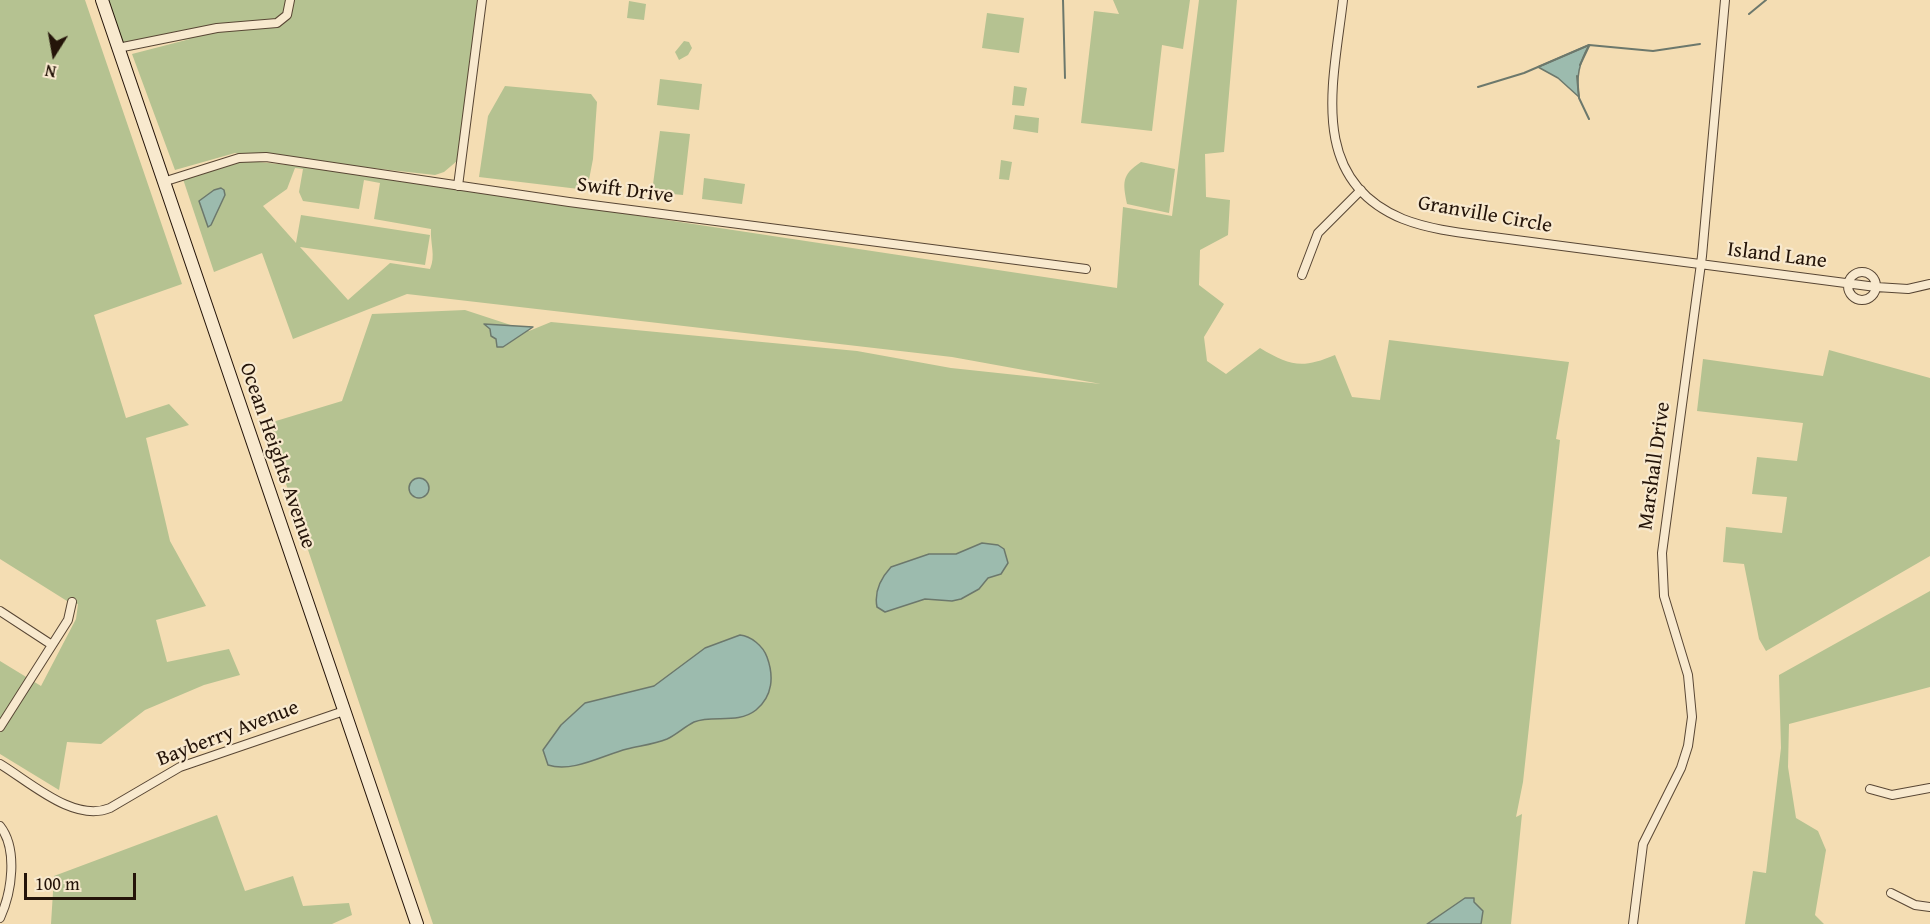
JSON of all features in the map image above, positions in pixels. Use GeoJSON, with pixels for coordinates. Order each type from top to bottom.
{"type":"FeatureCollection","features":[{"type":"Feature","properties":{"kind":"main road","name":"Ocean Heights Avenue"},"geometry":{"type":"LineString","coordinates":[[102,0],[417,924]]}},
{"type":"Feature","properties":{"kind":"street"},"geometry":{"type":"LineString","coordinates":[[118,48],[217,28],[277,23],[285,18],[290,0]]}},
{"type":"Feature","properties":{"kind":"street"},"geometry":{"type":"LineString","coordinates":[[458,186],[482,0]]}},
{"type":"Feature","properties":{"kind":"street","name":"Granville Circle"},"geometry":{"type":"LineString","coordinates":[[1343,0],[1330,118],[1343,162],[1350,177],[1389,212],[1426,226],[1701,265]]}},
{"type":"Feature","properties":{"kind":"street","name":"Marshall Drive"},"geometry":{"type":"LineString","coordinates":[[1633,924],[1643,844],[1679,774],[1690,734],[1690,687],[1667,610],[1662,567],[1701,265],[1725,0]]}},
{"type":"Feature","properties":{"kind":"street","name":"Swift Drive"},"geometry":{"type":"LineString","coordinates":[[164,182],[238,158],[252,157],[1086,269]]}},
{"type":"Feature","properties":{"kind":"street"},"geometry":{"type":"LineString","coordinates":[[1302,275],[1318,233],[1362,190]]}},
{"type":"Feature","properties":{"kind":"street","name":"Island Lane"},"geometry":{"type":"LineString","coordinates":[[1701,265],[1849,282]]}},
{"type":"Feature","properties":{"kind":"street","name":"Island Lane"},"geometry":{"type":"LineString","coordinates":[[1862,272],[1871,275],[1876,287],[1872,295],[1860,299],[1850,291],[1849,282],[1853,275],[1862,272]]}},
{"type":"Feature","properties":{"kind":"street","name":"Island Lane"},"geometry":{"type":"LineString","coordinates":[[1876,287],[1908,289],[1930,284]]}},
{"type":"Feature","properties":{"kind":"street"},"geometry":{"type":"LineString","coordinates":[[0,727],[70,616],[72,602]]}},
{"type":"Feature","properties":{"kind":"street"},"geometry":{"type":"LineString","coordinates":[[0,612],[52,645]]}},
{"type":"Feature","properties":{"kind":"street","name":"Bayberry Avenue"},"geometry":{"type":"LineString","coordinates":[[0,764],[70,808],[81,812],[97,812],[110,808],[180,767],[344,711]]}},
{"type":"Feature","properties":{"kind":"street"},"geometry":{"type":"LineString","coordinates":[[1870,789],[1892,795],[1930,788]]}},
{"type":"Feature","properties":{"kind":"street"},"geometry":{"type":"LineString","coordinates":[[0,826],[8,837],[11,854],[7,895],[0,918]]}},
{"type":"Feature","properties":{"kind":"street"},"geometry":{"type":"LineString","coordinates":[[1891,893],[1915,905],[1930,907]]}},
{"type":"Feature","properties":{"kind":"green space"},"geometry":{"type":"Polygon","coordinates":[[[0,0],[85,0],[182,284],[94,315],[126,418],[169,404],[189,425],[146,438],[170,541],[206,606],[156,620],[167,662],[229,649],[240,675],[204,685],[145,710],[101,744],[67,742],[59,790],[0,754],[0,661],[41,686],[76,619],[78,604],[67,601],[0,559],[0,0]]]}},
{"type":"Feature","properties":{"kind":"green space"},"geometry":{"type":"Polygon","coordinates":[[[102,0],[482,0],[476,50],[471,50],[457,161],[444,172],[435,175],[235,153],[175,170],[132,54],[190,39],[118,48],[102,0]]]}},
{"type":"Feature","properties":{"kind":"green space"},"geometry":{"type":"Polygon","coordinates":[[[1113,0],[1190,0],[1183,49],[1162,45],[1152,131],[1081,123],[1094,11],[1119,14],[1113,0]]]}},
{"type":"Feature","properties":{"kind":"green space"},"geometry":{"type":"Polygon","coordinates":[[[1199,0],[1237,0],[1224,152],[1205,154],[1206,197],[1230,200],[1228,235],[1200,250],[1199,285],[1224,304],[1204,337],[1207,361],[1226,374],[1260,348],[1280,359],[1296,364],[1314,362],[1335,355],[1352,397],[1380,400],[1389,340],[1569,362],[1556,439],[1560,440],[1523,782],[1516,817],[1522,814],[1511,924],[433,924],[266,424],[342,401],[372,314],[465,310],[529,331],[551,322],[857,351],[951,368],[1101,384],[952,357],[407,294],[293,339],[262,253],[214,272],[182,176],[229,159],[329,169],[1117,288],[1123,207],[1172,216],[1199,0]],[[295,168],[287,189],[263,206],[296,243],[301,215],[430,235],[425,265],[300,247],[348,300],[390,263],[430,269],[433,254],[431,229],[374,219],[380,183],[364,180],[359,209],[303,201],[299,192],[303,169],[295,168]]]}},
{"type":"Feature","properties":{"kind":"green space"},"geometry":{"type":"Polygon","coordinates":[[[629,1],[646,4],[644,20],[627,18],[629,1]]]}},
{"type":"Feature","properties":{"kind":"green space"},"geometry":{"type":"Polygon","coordinates":[[[987,13],[1024,18],[1019,53],[982,48],[987,13]]]}},
{"type":"Feature","properties":{"kind":"green space"},"geometry":{"type":"Polygon","coordinates":[[[684,41],[689,42],[692,48],[688,55],[679,60],[675,52],[684,41]]]}},
{"type":"Feature","properties":{"kind":"green space"},"geometry":{"type":"Polygon","coordinates":[[[660,79],[702,84],[699,110],[657,105],[660,79]]]}},
{"type":"Feature","properties":{"kind":"green space"},"geometry":{"type":"Polygon","coordinates":[[[505,86],[591,94],[597,102],[593,159],[587,190],[479,177],[488,116],[505,86]]]}},
{"type":"Feature","properties":{"kind":"green space"},"geometry":{"type":"Polygon","coordinates":[[[1014,86],[1027,88],[1024,106],[1012,105],[1014,86]]]}},
{"type":"Feature","properties":{"kind":"green space"},"geometry":{"type":"Polygon","coordinates":[[[1015,115],[1039,118],[1038,133],[1013,129],[1015,115]]]}},
{"type":"Feature","properties":{"kind":"green space"},"geometry":{"type":"Polygon","coordinates":[[[660,131],[690,134],[683,195],[652,192],[660,131]]]}},
{"type":"Feature","properties":{"kind":"green space"},"geometry":{"type":"Polygon","coordinates":[[[1001,160],[1012,162],[1009,180],[999,179],[1001,160]]]}},
{"type":"Feature","properties":{"kind":"green space"},"geometry":{"type":"Polygon","coordinates":[[[1141,162],[1175,169],[1169,213],[1127,204],[1125,180],[1130,171],[1141,162]]]}},
{"type":"Feature","properties":{"kind":"green space"},"geometry":{"type":"Polygon","coordinates":[[[704,178],[745,184],[742,204],[702,199],[704,178]]]}},
{"type":"Feature","properties":{"kind":"green space"},"geometry":{"type":"Polygon","coordinates":[[[1829,350],[1930,378],[1930,556],[1766,651],[1759,639],[1744,564],[1723,562],[1726,527],[1782,533],[1787,497],[1752,494],[1757,457],[1797,461],[1803,423],[1697,411],[1703,359],[1823,376],[1829,350]]]}},
{"type":"Feature","properties":{"kind":"green space"},"geometry":{"type":"Polygon","coordinates":[[[1930,591],[1930,687],[1789,724],[1788,767],[1796,818],[1818,831],[1826,850],[1815,915],[1824,924],[1745,924],[1753,871],[1766,873],[1781,748],[1779,675],[1930,591]]]}},
{"type":"Feature","properties":{"kind":"green space"},"geometry":{"type":"Polygon","coordinates":[[[217,815],[245,891],[293,876],[303,906],[349,903],[352,915],[332,924],[51,924],[54,876],[217,815]]]}},
{"type":"Feature","properties":{"kind":"shaded area"},"geometry":{"type":"Polygon","coordinates":[[[1589,45],[1579,70],[1579,97],[1558,78],[1538,67],[1589,45]]]}},
{"type":"Feature","properties":{"kind":"shaded area"},"geometry":{"type":"Polygon","coordinates":[[[221,188],[225,195],[208,227],[199,201],[214,190],[221,188]]]}},
{"type":"Feature","properties":{"kind":"shaded area"},"geometry":{"type":"Polygon","coordinates":[[[484,324],[533,327],[503,347],[497,347],[496,339],[491,336],[490,329],[484,324]]]}},
{"type":"Feature","properties":{"kind":"shaded area"},"geometry":{"type":"Polygon","coordinates":[[[419,478],[426,481],[429,488],[426,495],[419,498],[412,495],[409,488],[412,481],[419,478]]]}},
{"type":"Feature","properties":{"kind":"shaded area"},"geometry":{"type":"Polygon","coordinates":[[[982,543],[998,545],[1004,549],[1008,563],[1001,574],[988,578],[979,589],[961,599],[952,601],[925,599],[885,612],[877,607],[879,586],[891,567],[929,554],[956,554],[982,543]]]}},
{"type":"Feature","properties":{"kind":"shaded area"},"geometry":{"type":"Polygon","coordinates":[[[740,635],[760,645],[771,671],[769,692],[756,710],[741,717],[694,722],[662,741],[627,749],[578,765],[558,767],[548,765],[543,750],[561,725],[585,703],[654,686],[705,648],[740,635]]]}},
{"type":"Feature","properties":{"kind":"shaded area"},"geometry":{"type":"Polygon","coordinates":[[[1465,898],[1474,898],[1474,902],[1483,911],[1481,924],[1427,924],[1465,898]]]}},
{"type":"Feature","properties":{"kind":"waterway"},"geometry":{"type":"LineString","coordinates":[[1063,0],[1065,78]]}},
{"type":"Feature","properties":{"kind":"waterway"},"geometry":{"type":"LineString","coordinates":[[1749,14],[1766,0]]}},
{"type":"Feature","properties":{"kind":"waterway"},"geometry":{"type":"LineString","coordinates":[[1478,87],[1524,73],[1589,45],[1653,51],[1700,44]]}},
{"type":"Feature","properties":{"kind":"waterway"},"geometry":{"type":"LineString","coordinates":[[1580,65],[1589,46]]}},
{"type":"Feature","properties":{"kind":"waterway"},"geometry":{"type":"LineString","coordinates":[[1577,76],[1579,98],[1589,119]]}}]}
